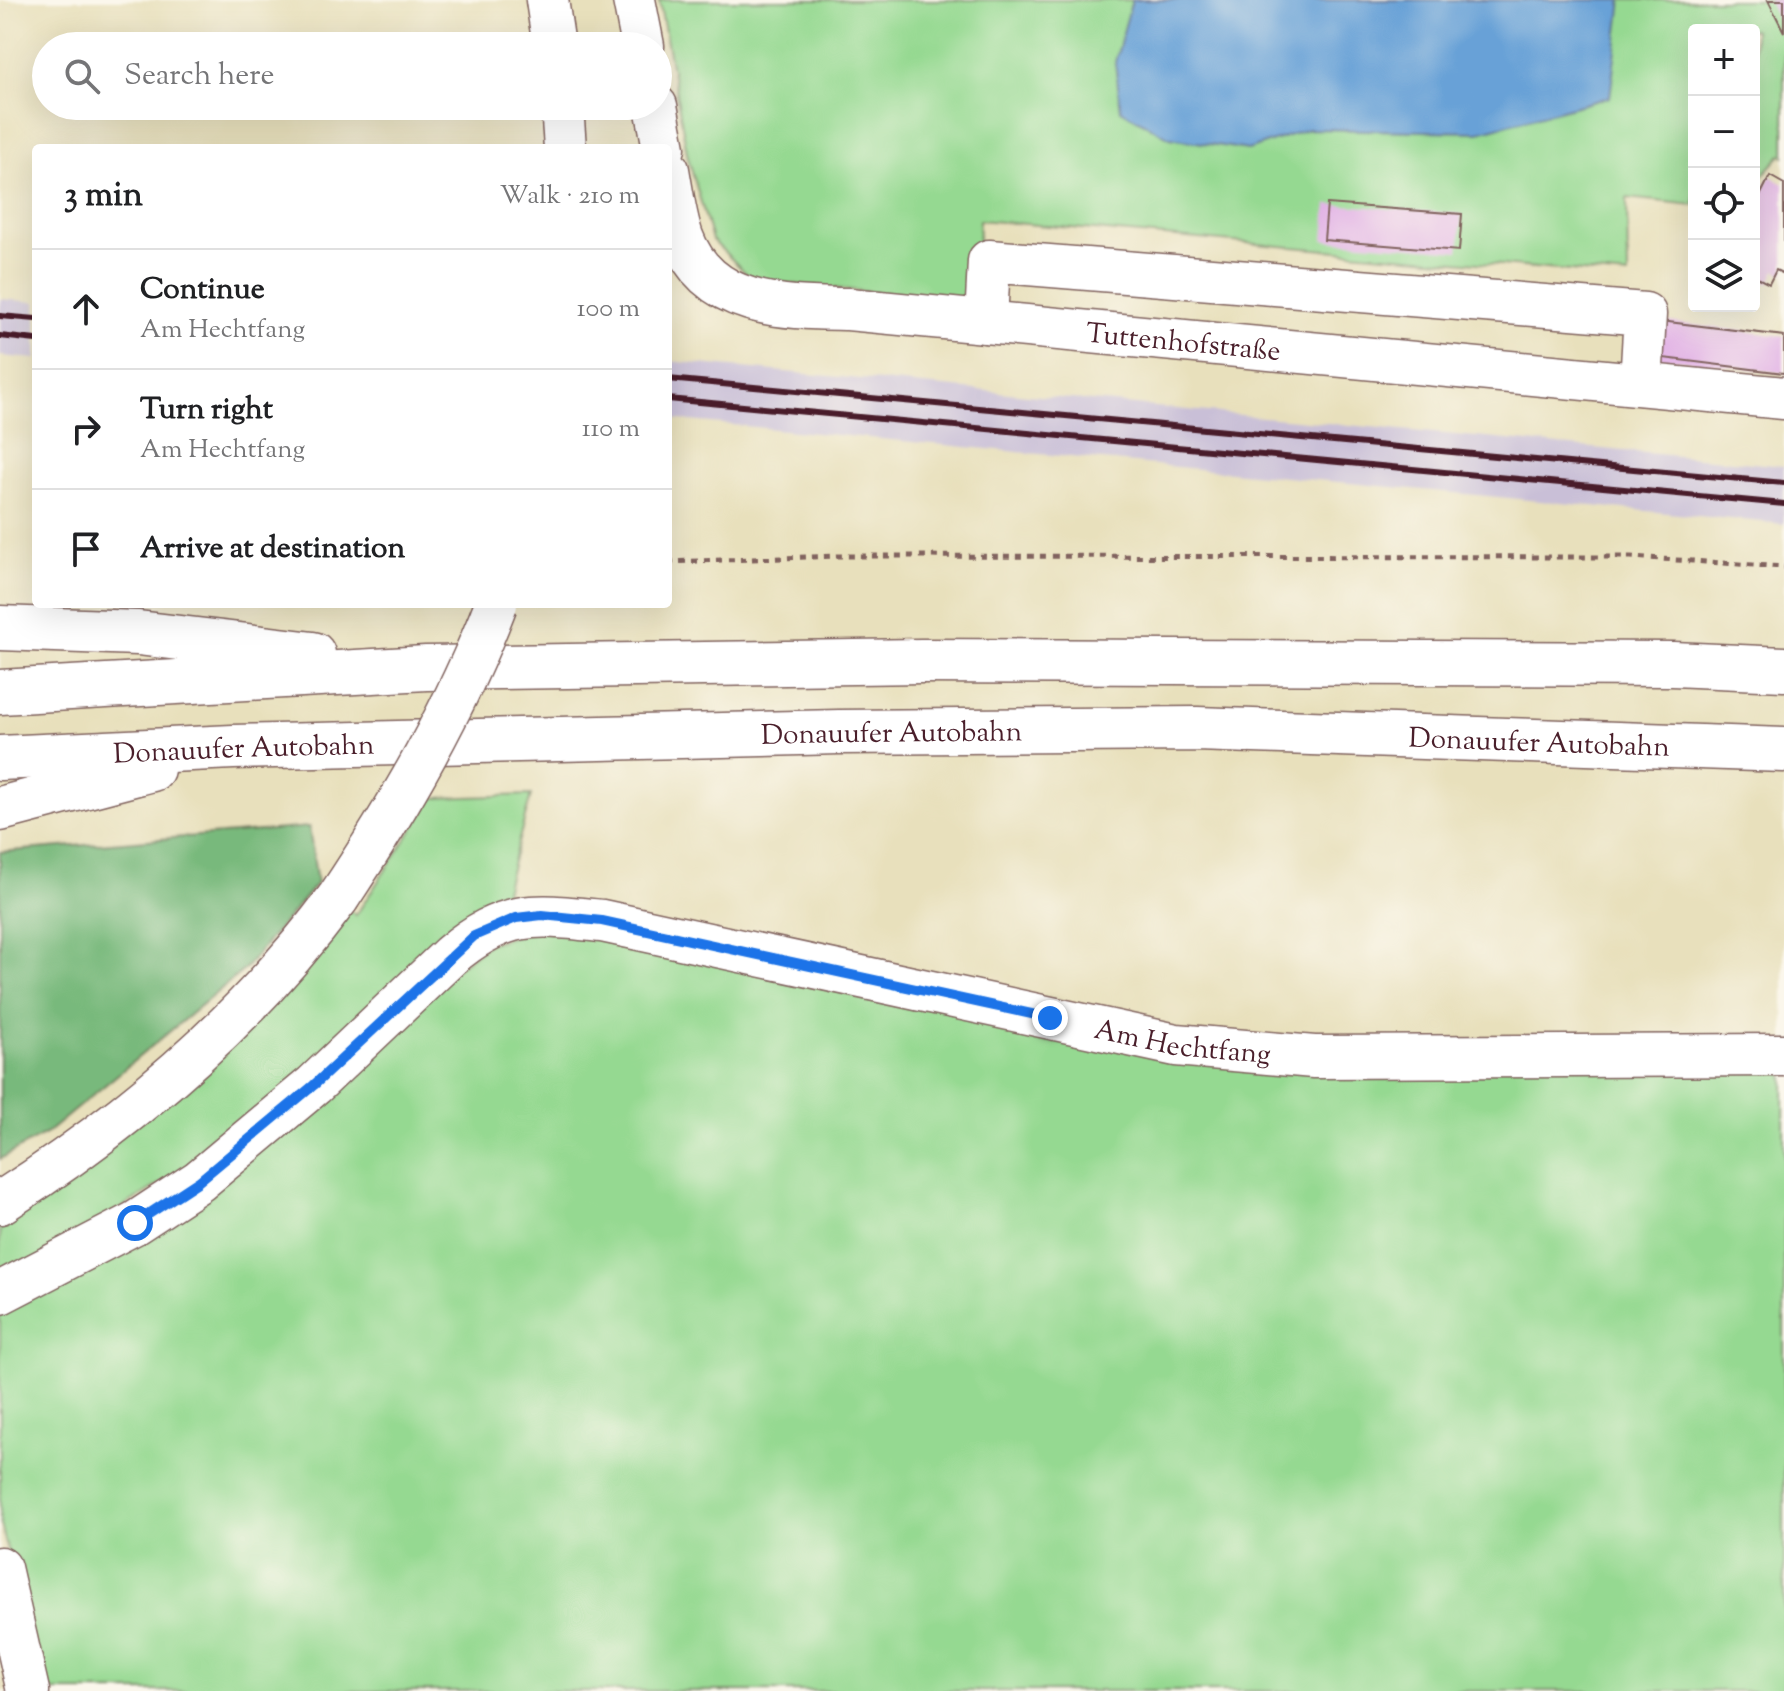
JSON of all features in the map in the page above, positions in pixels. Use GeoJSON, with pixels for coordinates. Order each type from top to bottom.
{"type":"FeatureCollection","features":[{"type":"Feature","properties":{"kind":"highway"},"geometry":{"type":"LineString","coordinates":[[0,628],[138,633],[426,668]]}},
{"type":"Feature","properties":{"kind":"highway"},"geometry":{"type":"LineString","coordinates":[[0,692],[426,668],[922,661],[1673,664],[1784,669]]}},
{"type":"Feature","properties":{"kind":"highway","name":"Donauufer Autobahn"},"geometry":{"type":"LineString","coordinates":[[0,758],[233,747],[839,732],[1197,729],[1784,750]]}},
{"type":"Feature","properties":{"kind":"highway"},"geometry":{"type":"LineString","coordinates":[[0,809],[233,747]]}},
{"type":"Feature","properties":{"kind":"street"},"geometry":{"type":"LineString","coordinates":[[547,0],[552,32]]}},
{"type":"Feature","properties":{"kind":"street"},"geometry":{"type":"LineString","coordinates":[[634,0],[640,32]]}},
{"type":"Feature","properties":{"kind":"street"},"geometry":{"type":"LineString","coordinates":[[563,120],[565,144]]}},
{"type":"Feature","properties":{"kind":"street"},"geometry":{"type":"LineString","coordinates":[[659,120],[663,144]]}},
{"type":"Feature","properties":{"kind":"street","name":"Tuttenhofstraße"},"geometry":{"type":"LineString","coordinates":[[672,188],[683,238],[694,259],[707,276],[744,299],[795,308],[848,309],[1784,398]]}},
{"type":"Feature","properties":{"kind":"street"},"geometry":{"type":"LineString","coordinates":[[986,322],[989,261],[1645,314],[1641,384]]}},
{"type":"Feature","properties":{"kind":"street"},"geometry":{"type":"LineString","coordinates":[[0,1203],[82,1148],[178,1072],[266,987],[303,945],[338,898],[401,800],[465,682],[494,608]]}},
{"type":"Feature","properties":{"kind":"street","name":"Am Hechtfang"},"geometry":{"type":"LineString","coordinates":[[0,1293],[135,1223],[199,1181],[314,1085],[451,955],[474,936],[516,918],[542,915],[602,921],[1176,1045],[1314,1057],[1784,1055]]}},
{"type":"Feature","properties":{"kind":"street"},"geometry":{"type":"LineString","coordinates":[[0,1568],[28,1691]]}},
{"type":"Feature","properties":{"kind":"path"},"geometry":{"type":"LineString","coordinates":[[672,562],[837,556],[1631,557],[1784,567]]}},
{"type":"Feature","properties":{"kind":"shaded area"},"geometry":{"type":"Polygon","coordinates":[[[0,299],[32,302],[32,359],[0,356],[0,299]]]}},
{"type":"Feature","properties":{"kind":"shaded area"},"geometry":{"type":"Polygon","coordinates":[[[672,361],[1784,466],[1784,524],[672,419],[672,361]]]}},
{"type":"Feature","properties":{"kind":"green space"},"geometry":{"type":"Polygon","coordinates":[[[659,0],[1784,0],[1784,156],[1781,155],[1760,178],[1760,24],[1688,24],[1688,204],[1627,198],[1628,276],[979,220],[977,303],[753,280],[712,240],[688,158],[672,71],[672,32],[665,32],[659,0]]]}},
{"type":"Feature","properties":{"kind":"green space"},"geometry":{"type":"Polygon","coordinates":[[[531,795],[499,913],[243,1133],[0,1282],[0,1223],[350,911],[356,915],[433,798],[531,795]]]}},
{"type":"Feature","properties":{"kind":"green space"},"geometry":{"type":"Polygon","coordinates":[[[309,827],[317,883],[245,969],[47,1133],[0,1159],[0,852],[309,827]]]}},
{"type":"Feature","properties":{"kind":"green space"},"geometry":{"type":"Polygon","coordinates":[[[535,930],[594,933],[1109,1043],[1784,1067],[1784,1691],[41,1691],[0,1520],[0,1307],[490,943],[535,930]]]}},
{"type":"Feature","properties":{"kind":"water"},"geometry":{"type":"Polygon","coordinates":[[[1132,0],[1622,0],[1610,97],[1479,132],[1308,129],[1248,150],[1170,138],[1121,110],[1115,62],[1132,0]]]}},
{"type":"Feature","properties":{"kind":"building"},"geometry":{"type":"Polygon","coordinates":[[[1768,0],[1784,0],[1784,32],[1768,0]]]}},
{"type":"Feature","properties":{"kind":"building"},"geometry":{"type":"Polygon","coordinates":[[[1770,176],[1784,184],[1784,274],[1776,270],[1769,284],[1760,279],[1760,196],[1770,176]]]}},
{"type":"Feature","properties":{"kind":"building"},"geometry":{"type":"Polygon","coordinates":[[[1327,204],[1462,214],[1459,251],[1324,240],[1327,204]]]}},
{"type":"Feature","properties":{"kind":"building"},"geometry":{"type":"Polygon","coordinates":[[[1660,321],[1784,336],[1784,373],[1655,357],[1660,321]]]}},
{"type":"Feature","properties":{"kind":"railway"},"geometry":{"type":"LineString","coordinates":[[0,316],[32,319]]}},
{"type":"Feature","properties":{"kind":"railway"},"geometry":{"type":"LineString","coordinates":[[0,336],[32,340]]}},
{"type":"Feature","properties":{"kind":"railway"},"geometry":{"type":"LineString","coordinates":[[672,379],[1784,483]]}},
{"type":"Feature","properties":{"kind":"railway"},"geometry":{"type":"LineString","coordinates":[[672,399],[1784,504]]}},
{"type":"Feature","properties":{"kind":"route"},"geometry":{"type":"LineString","coordinates":[[135,1223],[199,1181],[314,1085],[474,936],[516,918],[542,915],[602,921],[1050,1018]]}}]}
